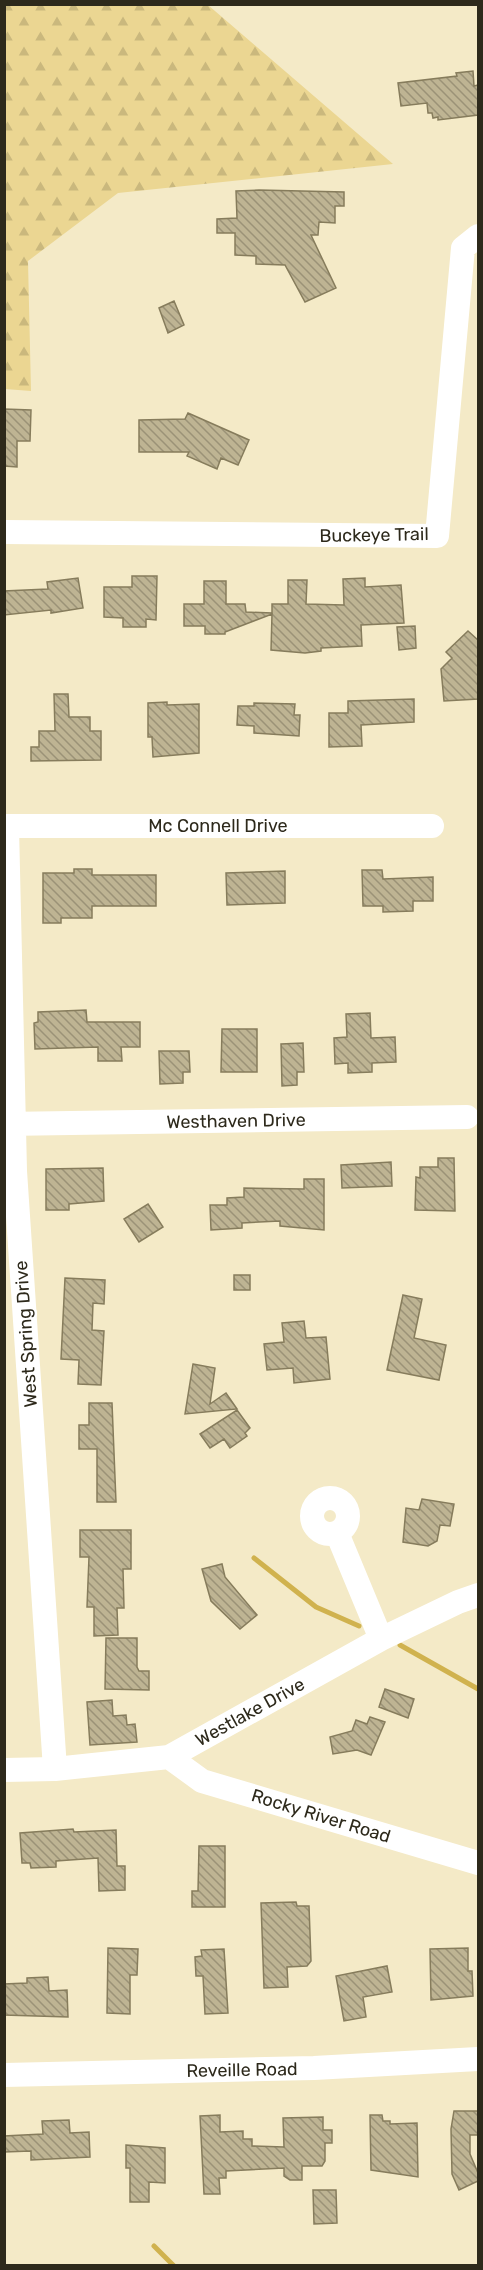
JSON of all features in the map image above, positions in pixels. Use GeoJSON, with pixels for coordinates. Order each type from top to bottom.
{"type":"FeatureCollection","features":[{"type":"Feature","properties":{"kind":"street","name":"Buckeye Trail"},"geometry":{"type":"LineString","coordinates":[[4,532],[437,536],[463,248],[478,236]]}},
{"type":"Feature","properties":{"kind":"street","name":"Mc Connell Drive"},"geometry":{"type":"LineString","coordinates":[[6,827],[432,825]]}},
{"type":"Feature","properties":{"kind":"street","name":"West Spring Drive"},"geometry":{"type":"LineString","coordinates":[[6,827],[9,1124],[55,1770]]}},
{"type":"Feature","properties":{"kind":"street","name":"Westhaven Drive"},"geometry":{"type":"LineString","coordinates":[[9,1124],[467,1117]]}},
{"type":"Feature","properties":{"kind":"street"},"geometry":{"type":"LineString","coordinates":[[337,1533],[381,1639]]}},
{"type":"Feature","properties":{"kind":"street","name":"Westlake Drive"},"geometry":{"type":"LineString","coordinates":[[4,1770],[55,1770],[169,1757],[381,1639],[458,1602],[478,1595]]}},
{"type":"Feature","properties":{"kind":"street","name":"Rocky River Road"},"geometry":{"type":"LineString","coordinates":[[169,1757],[202,1781],[478,1863]]}},
{"type":"Feature","properties":{"kind":"street","name":"Reveille Road"},"geometry":{"type":"LineString","coordinates":[[4,2075],[314,2068],[478,2059]]}},
{"type":"Feature","properties":{"kind":"green space"},"geometry":{"type":"Polygon","coordinates":[[[4,5],[208,5],[393,164],[118,193],[28,261],[31,391],[5,389],[4,5]]]}},
{"type":"Feature","properties":{"kind":"building"},"geometry":{"type":"Polygon","coordinates":[[[473,71],[474,86],[478,85],[478,115],[438,120],[438,117],[433,118],[432,113],[428,113],[427,103],[401,106],[398,83],[457,76],[456,73],[473,71]]]}},
{"type":"Feature","properties":{"kind":"building"},"geometry":{"type":"Polygon","coordinates":[[[236,191],[344,192],[344,206],[335,206],[335,223],[319,222],[318,235],[311,235],[336,288],[305,302],[285,265],[256,264],[256,256],[235,255],[235,233],[217,233],[217,219],[237,218],[236,191]]]}},
{"type":"Feature","properties":{"kind":"building"},"geometry":{"type":"Polygon","coordinates":[[[174,301],[184,325],[168,333],[159,308],[174,301]]]}},
{"type":"Feature","properties":{"kind":"building"},"geometry":{"type":"Polygon","coordinates":[[[4,409],[31,410],[30,441],[17,441],[17,467],[4,466],[4,409]]]}},
{"type":"Feature","properties":{"kind":"building"},"geometry":{"type":"Polygon","coordinates":[[[188,413],[249,440],[238,465],[221,458],[217,469],[187,456],[189,452],[139,452],[139,420],[185,419],[188,413]]]}},
{"type":"Feature","properties":{"kind":"building"},"geometry":{"type":"Polygon","coordinates":[[[132,576],[157,576],[156,620],[146,619],[146,627],[123,627],[123,618],[104,617],[104,587],[132,587],[132,576]]]}},
{"type":"Feature","properties":{"kind":"building"},"geometry":{"type":"Polygon","coordinates":[[[78,578],[83,608],[51,613],[51,610],[4,615],[4,591],[48,589],[47,582],[78,578]]]}},
{"type":"Feature","properties":{"kind":"building"},"geometry":{"type":"Polygon","coordinates":[[[365,578],[365,587],[401,585],[404,623],[361,625],[362,646],[321,648],[321,651],[305,653],[271,650],[272,614],[225,632],[225,634],[205,634],[205,626],[184,626],[184,604],[204,604],[204,581],[226,581],[226,604],[245,604],[246,612],[272,613],[272,604],[288,604],[288,580],[307,580],[306,604],[344,605],[343,579],[365,578]]]}},
{"type":"Feature","properties":{"kind":"building"},"geometry":{"type":"Polygon","coordinates":[[[415,626],[416,648],[399,650],[397,627],[415,626]]]}},
{"type":"Feature","properties":{"kind":"building"},"geometry":{"type":"Polygon","coordinates":[[[468,631],[478,640],[478,699],[444,701],[441,669],[452,658],[446,652],[468,631]]]}},
{"type":"Feature","properties":{"kind":"building"},"geometry":{"type":"Polygon","coordinates":[[[54,694],[68,694],[69,717],[90,717],[90,731],[101,731],[101,760],[31,761],[31,747],[39,747],[39,731],[55,731],[54,694]]]}},
{"type":"Feature","properties":{"kind":"building"},"geometry":{"type":"Polygon","coordinates":[[[414,699],[414,722],[361,725],[362,746],[329,747],[329,713],[348,713],[348,701],[414,699]]]}},
{"type":"Feature","properties":{"kind":"building"},"geometry":{"type":"Polygon","coordinates":[[[167,702],[167,705],[199,704],[199,753],[153,757],[152,737],[148,737],[148,703],[167,702]]]}},
{"type":"Feature","properties":{"kind":"building"},"geometry":{"type":"Polygon","coordinates":[[[254,703],[295,704],[294,715],[300,715],[299,736],[254,733],[254,726],[237,725],[238,706],[254,706],[254,703]]]}},
{"type":"Feature","properties":{"kind":"building"},"geometry":{"type":"Polygon","coordinates":[[[74,869],[92,869],[92,875],[156,875],[156,906],[92,906],[92,918],[61,918],[61,923],[43,923],[43,873],[74,873],[74,869]]]}},
{"type":"Feature","properties":{"kind":"building"},"geometry":{"type":"Polygon","coordinates":[[[362,870],[382,870],[383,879],[433,877],[433,901],[413,901],[413,911],[383,912],[383,906],[363,906],[362,870]]]}},
{"type":"Feature","properties":{"kind":"building"},"geometry":{"type":"Polygon","coordinates":[[[285,871],[285,903],[227,905],[226,873],[285,871]]]}},
{"type":"Feature","properties":{"kind":"building"},"geometry":{"type":"Polygon","coordinates":[[[86,1010],[87,1022],[140,1022],[140,1047],[121,1047],[122,1061],[98,1061],[98,1047],[35,1049],[34,1023],[38,1022],[38,1012],[86,1010]]]}},
{"type":"Feature","properties":{"kind":"building"},"geometry":{"type":"Polygon","coordinates":[[[370,1013],[371,1038],[395,1037],[396,1062],[372,1063],[372,1072],[348,1073],[348,1063],[335,1064],[334,1038],[347,1037],[346,1014],[370,1013]]]}},
{"type":"Feature","properties":{"kind":"building"},"geometry":{"type":"Polygon","coordinates":[[[222,1029],[257,1029],[257,1072],[221,1072],[222,1029]]]}},
{"type":"Feature","properties":{"kind":"building"},"geometry":{"type":"Polygon","coordinates":[[[303,1043],[304,1072],[297,1072],[297,1085],[282,1086],[281,1044],[303,1043]]]}},
{"type":"Feature","properties":{"kind":"building"},"geometry":{"type":"Polygon","coordinates":[[[159,1051],[189,1051],[190,1072],[183,1072],[183,1083],[160,1084],[159,1051]]]}},
{"type":"Feature","properties":{"kind":"building"},"geometry":{"type":"Polygon","coordinates":[[[438,1158],[454,1158],[455,1211],[415,1210],[416,1177],[420,1178],[420,1167],[438,1167],[438,1158]]]}},
{"type":"Feature","properties":{"kind":"building"},"geometry":{"type":"Polygon","coordinates":[[[391,1162],[392,1186],[342,1188],[341,1165],[391,1162]]]}},
{"type":"Feature","properties":{"kind":"building"},"geometry":{"type":"Polygon","coordinates":[[[103,1168],[104,1201],[69,1204],[69,1210],[46,1210],[46,1169],[103,1168]]]}},
{"type":"Feature","properties":{"kind":"building"},"geometry":{"type":"Polygon","coordinates":[[[304,1179],[324,1179],[324,1230],[280,1226],[280,1221],[242,1223],[242,1228],[211,1230],[210,1205],[227,1205],[227,1198],[244,1197],[244,1188],[304,1189],[304,1179]]]}},
{"type":"Feature","properties":{"kind":"building"},"geometry":{"type":"Polygon","coordinates":[[[148,1204],[163,1227],[139,1242],[124,1219],[148,1204]]]}},
{"type":"Feature","properties":{"kind":"building"},"geometry":{"type":"Polygon","coordinates":[[[234,1275],[250,1275],[250,1290],[234,1290],[234,1275]]]}},
{"type":"Feature","properties":{"kind":"building"},"geometry":{"type":"Polygon","coordinates":[[[65,1278],[105,1280],[104,1304],[93,1303],[92,1330],[104,1331],[101,1385],[78,1384],[79,1360],[61,1359],[65,1278]]]}},
{"type":"Feature","properties":{"kind":"building"},"geometry":{"type":"Polygon","coordinates":[[[403,1295],[422,1299],[414,1338],[446,1345],[439,1380],[387,1370],[403,1295]]]}},
{"type":"Feature","properties":{"kind":"building"},"geometry":{"type":"Polygon","coordinates":[[[304,1321],[306,1338],[326,1337],[330,1379],[294,1383],[293,1368],[267,1370],[264,1344],[284,1342],[282,1323],[304,1321]]]}},
{"type":"Feature","properties":{"kind":"building"},"geometry":{"type":"Polygon","coordinates":[[[193,1364],[215,1368],[210,1404],[226,1393],[237,1409],[185,1414],[193,1364]]]}},
{"type":"Feature","properties":{"kind":"building"},"geometry":{"type":"Polygon","coordinates":[[[89,1403],[112,1403],[116,1502],[97,1502],[97,1449],[79,1449],[79,1425],[89,1425],[89,1403]]]}},
{"type":"Feature","properties":{"kind":"building"},"geometry":{"type":"Polygon","coordinates":[[[237,1410],[250,1428],[245,1433],[247,1436],[230,1448],[224,1439],[210,1448],[200,1434],[237,1410]]]}},
{"type":"Feature","properties":{"kind":"building"},"geometry":{"type":"Polygon","coordinates":[[[422,1499],[454,1504],[450,1526],[440,1525],[437,1541],[428,1546],[403,1542],[406,1508],[419,1510],[422,1499]]]}},
{"type":"Feature","properties":{"kind":"building"},"geometry":{"type":"Polygon","coordinates":[[[80,1530],[131,1530],[131,1569],[123,1569],[124,1608],[117,1608],[118,1635],[94,1636],[94,1607],[87,1607],[89,1557],[80,1557],[80,1530]]]}},
{"type":"Feature","properties":{"kind":"building"},"geometry":{"type":"Polygon","coordinates":[[[222,1564],[225,1577],[257,1615],[240,1629],[211,1601],[202,1569],[222,1564]]]}},
{"type":"Feature","properties":{"kind":"building"},"geometry":{"type":"Polygon","coordinates":[[[106,1638],[137,1638],[137,1667],[139,1671],[149,1671],[149,1690],[105,1689],[106,1638]]]}},
{"type":"Feature","properties":{"kind":"building"},"geometry":{"type":"Polygon","coordinates":[[[385,1689],[414,1699],[408,1718],[379,1707],[385,1689]]]}},
{"type":"Feature","properties":{"kind":"building"},"geometry":{"type":"Polygon","coordinates":[[[112,1700],[113,1716],[126,1715],[127,1725],[135,1724],[137,1742],[90,1745],[87,1702],[112,1700]]]}},
{"type":"Feature","properties":{"kind":"building"},"geometry":{"type":"Polygon","coordinates":[[[370,1717],[385,1722],[371,1755],[357,1750],[333,1754],[330,1737],[352,1731],[356,1720],[367,1724],[370,1717]]]}},
{"type":"Feature","properties":{"kind":"building"},"geometry":{"type":"Polygon","coordinates":[[[73,1829],[74,1832],[116,1830],[117,1866],[125,1866],[125,1890],[99,1891],[98,1858],[56,1861],[56,1867],[31,1868],[30,1863],[22,1863],[20,1833],[73,1829]]]}},
{"type":"Feature","properties":{"kind":"building"},"geometry":{"type":"Polygon","coordinates":[[[199,1846],[225,1846],[225,1907],[192,1907],[192,1891],[198,1891],[199,1846]]]}},
{"type":"Feature","properties":{"kind":"building"},"geometry":{"type":"Polygon","coordinates":[[[296,1902],[297,1906],[309,1906],[311,1961],[307,1966],[287,1967],[288,1987],[264,1988],[261,1903],[296,1902]]]}},
{"type":"Feature","properties":{"kind":"building"},"geometry":{"type":"Polygon","coordinates":[[[108,1948],[138,1949],[137,1975],[130,1975],[130,2014],[107,2013],[108,1948]]]}},
{"type":"Feature","properties":{"kind":"building"},"geometry":{"type":"Polygon","coordinates":[[[468,1948],[468,1971],[472,1971],[473,1996],[431,2000],[430,1949],[468,1948]]]}},
{"type":"Feature","properties":{"kind":"building"},"geometry":{"type":"Polygon","coordinates":[[[224,1949],[228,2013],[205,2014],[203,1976],[196,1976],[195,1957],[202,1956],[201,1950],[224,1949]]]}},
{"type":"Feature","properties":{"kind":"building"},"geometry":{"type":"Polygon","coordinates":[[[387,1966],[392,1992],[363,1997],[366,2017],[344,2021],[336,1976],[387,1966]]]}},
{"type":"Feature","properties":{"kind":"building"},"geometry":{"type":"Polygon","coordinates":[[[48,1977],[49,1991],[67,1990],[68,2017],[4,2015],[4,1984],[27,1983],[27,1978],[48,1977]]]}},
{"type":"Feature","properties":{"kind":"building"},"geometry":{"type":"Polygon","coordinates":[[[454,2111],[478,2111],[478,2135],[470,2135],[470,2154],[478,2173],[478,2181],[459,2190],[452,2174],[451,2129],[454,2111]]]}},
{"type":"Feature","properties":{"kind":"building"},"geometry":{"type":"Polygon","coordinates":[[[220,2115],[220,2132],[243,2131],[243,2139],[252,2139],[252,2146],[284,2147],[283,2118],[323,2117],[323,2130],[332,2130],[332,2143],[325,2143],[325,2161],[322,2166],[302,2166],[302,2180],[290,2180],[284,2176],[284,2168],[226,2171],[226,2178],[219,2178],[220,2194],[204,2194],[200,2116],[220,2115]]]}},
{"type":"Feature","properties":{"kind":"building"},"geometry":{"type":"Polygon","coordinates":[[[370,2115],[382,2115],[383,2121],[390,2121],[390,2124],[417,2123],[418,2177],[371,2170],[370,2115]]]}},
{"type":"Feature","properties":{"kind":"building"},"geometry":{"type":"Polygon","coordinates":[[[69,2120],[70,2133],[89,2132],[90,2157],[31,2160],[31,2151],[4,2152],[4,2136],[43,2134],[42,2121],[69,2120]]]}},
{"type":"Feature","properties":{"kind":"building"},"geometry":{"type":"Polygon","coordinates":[[[126,2145],[165,2148],[165,2183],[149,2182],[149,2202],[130,2202],[130,2168],[126,2168],[126,2145]]]}},
{"type":"Feature","properties":{"kind":"building"},"geometry":{"type":"Polygon","coordinates":[[[313,2190],[336,2190],[337,2223],[314,2224],[313,2190]]]}},
{"type":"Feature","properties":{"kind":"waterway"},"geometry":{"type":"LineString","coordinates":[[254,1558],[316,1607],[359,1626]]}},
{"type":"Feature","properties":{"kind":"waterway"},"geometry":{"type":"LineString","coordinates":[[400,1645],[478,1689]]}},
{"type":"Feature","properties":{"kind":"waterway"},"geometry":{"type":"LineString","coordinates":[[154,2246],[174,2266]]}}]}
